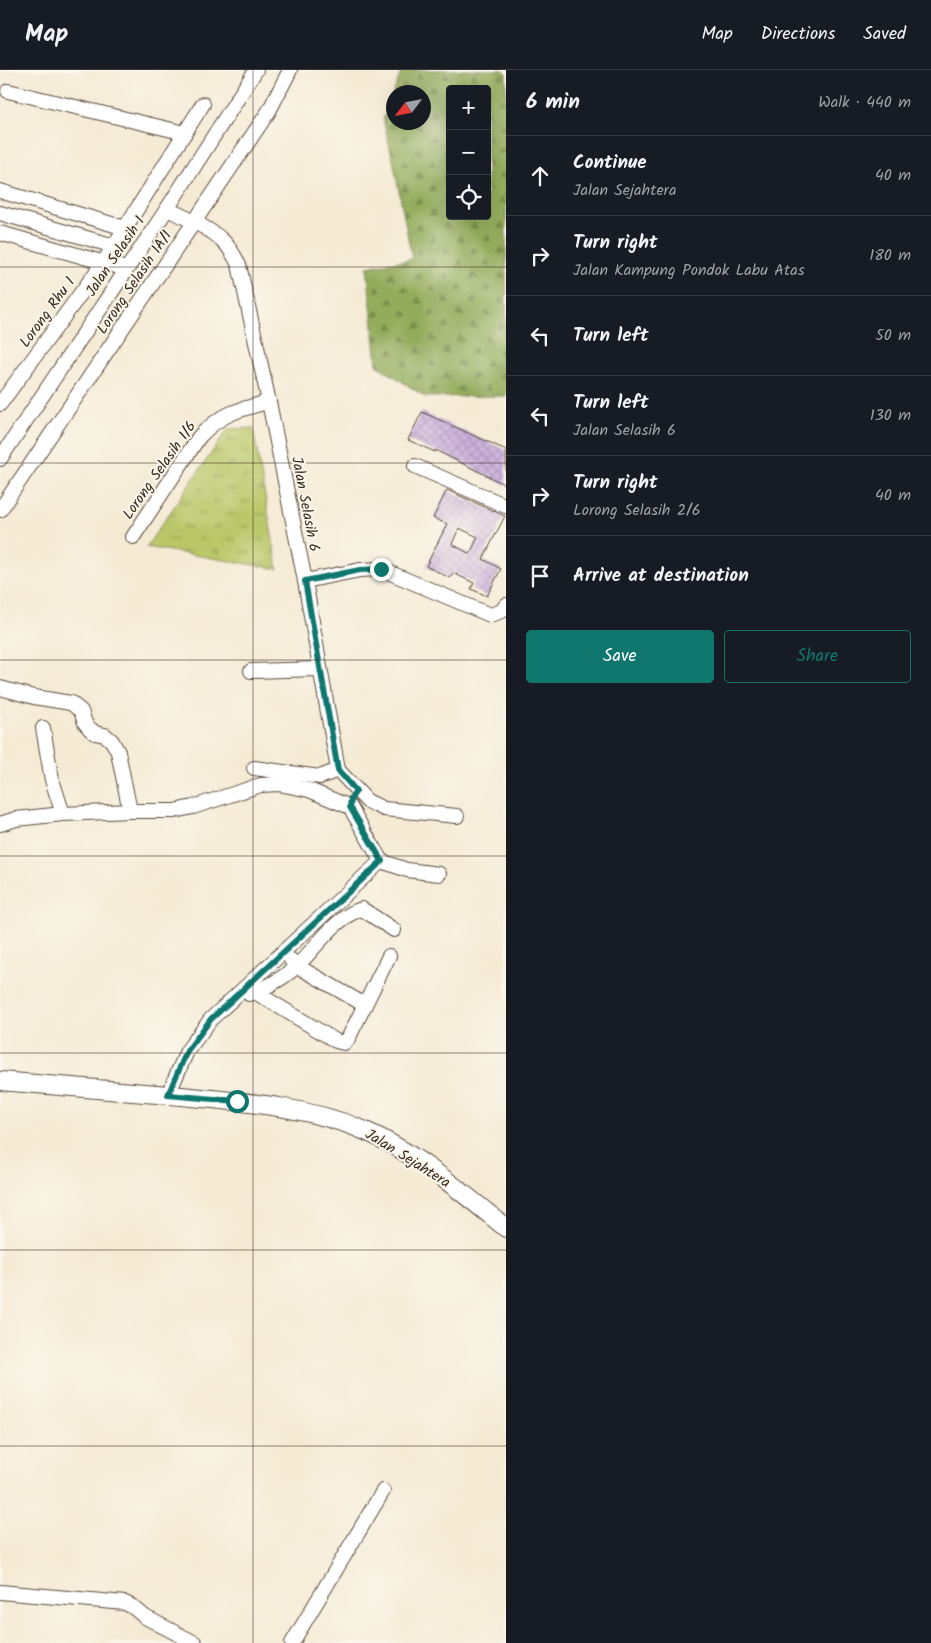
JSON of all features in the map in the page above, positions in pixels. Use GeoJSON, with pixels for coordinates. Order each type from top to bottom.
{"type":"FeatureCollection","features":[{"type":"Feature","properties":{"kind":"main road","name":"Jalan Sejahtera"},"geometry":{"type":"LineString","coordinates":[[0,1081],[237,1101],[303,1111],[363,1130],[387,1142],[439,1175],[506,1228]]}},
{"type":"Feature","properties":{"kind":"street","name":"Jalan Selasih 1"},"geometry":{"type":"LineString","coordinates":[[0,459],[167,209],[256,70]]}},
{"type":"Feature","properties":{"kind":"street","name":"Lorong Selasih 1A/1"},"geometry":{"type":"LineString","coordinates":[[0,510],[269,111],[290,70]]}},
{"type":"Feature","properties":{"kind":"street"},"geometry":{"type":"LineString","coordinates":[[8,91],[185,133]]}},
{"type":"Feature","properties":{"kind":"street","name":"Lorong Rhu 1"},"geometry":{"type":"LineString","coordinates":[[0,404],[103,263],[203,104]]}},
{"type":"Feature","properties":{"kind":"street"},"geometry":{"type":"LineString","coordinates":[[0,191],[125,228]]}},
{"type":"Feature","properties":{"kind":"street","name":"Jalan Selasih 6"},"geometry":{"type":"LineString","coordinates":[[167,209],[194,222],[223,241],[233,253],[239,265],[305,581],[338,770]]}},
{"type":"Feature","properties":{"kind":"street"},"geometry":{"type":"LineString","coordinates":[[0,213],[114,246]]}},
{"type":"Feature","properties":{"kind":"street"},"geometry":{"type":"LineString","coordinates":[[0,232],[126,269]]}},
{"type":"Feature","properties":{"kind":"street","name":"Lorong Selasih 1/6"},"geometry":{"type":"LineString","coordinates":[[133,537],[199,437],[207,428],[220,418],[236,410],[268,402]]}},
{"type":"Feature","properties":{"kind":"street"},"geometry":{"type":"LineString","coordinates":[[415,466],[506,506]]}},
{"type":"Feature","properties":{"kind":"street"},"geometry":{"type":"LineString","coordinates":[[305,581],[360,570],[381,569],[490,615],[505,610]]}},
{"type":"Feature","properties":{"kind":"street"},"geometry":{"type":"LineString","coordinates":[[251,672],[320,668]]}},
{"type":"Feature","properties":{"kind":"street"},"geometry":{"type":"LineString","coordinates":[[0,688],[34,697],[70,703],[81,711],[89,728],[95,733],[105,735],[112,741],[118,752],[130,811]]}},
{"type":"Feature","properties":{"kind":"street"},"geometry":{"type":"LineString","coordinates":[[43,728],[52,780],[63,814]]}},
{"type":"Feature","properties":{"kind":"street"},"geometry":{"type":"LineString","coordinates":[[254,768],[320,777],[338,770],[367,801],[384,809],[457,816]]}},
{"type":"Feature","properties":{"kind":"street"},"geometry":{"type":"LineString","coordinates":[[0,824],[16,819],[63,814],[174,811],[193,807],[261,785],[279,784],[309,790],[350,807],[382,861],[407,870],[439,874]]}},
{"type":"Feature","properties":{"kind":"street"},"geometry":{"type":"LineString","coordinates":[[350,807],[351,798],[356,791]]}},
{"type":"Feature","properties":{"kind":"street"},"geometry":{"type":"LineString","coordinates":[[168,1095],[187,1051],[211,1019],[382,861]]}},
{"type":"Feature","properties":{"kind":"street"},"geometry":{"type":"LineString","coordinates":[[232,999],[255,992],[297,966],[344,918],[354,911],[362,909],[394,930]]}},
{"type":"Feature","properties":{"kind":"street"},"geometry":{"type":"LineString","coordinates":[[284,951],[297,966],[364,1005]]}},
{"type":"Feature","properties":{"kind":"street"},"geometry":{"type":"LineString","coordinates":[[255,992],[336,1041],[344,1043],[348,1039],[389,956]]}},
{"type":"Feature","properties":{"kind":"street"},"geometry":{"type":"LineString","coordinates":[[292,1643],[383,1491]]}},
{"type":"Feature","properties":{"kind":"street"},"geometry":{"type":"LineString","coordinates":[[0,1592],[124,1603],[133,1607],[145,1617],[195,1643]]}},
{"type":"Feature","properties":{"kind":"green space"},"geometry":{"type":"Polygon","coordinates":[[[402,70],[503,70],[506,72],[506,396],[425,397],[377,365],[367,267],[412,259],[383,119],[386,111],[386,130],[431,130],[431,85],[396,85],[402,70]]]}},
{"type":"Feature","properties":{"kind":"green space"},"geometry":{"type":"Polygon","coordinates":[[[253,428],[278,569],[146,547],[228,429],[253,428]]]}},
{"type":"Feature","properties":{"kind":"building"},"geometry":{"type":"Polygon","coordinates":[[[422,412],[506,450],[506,485],[435,450],[435,452],[408,440],[422,412]]]}},
{"type":"Feature","properties":{"kind":"building"},"geometry":{"type":"Polygon","coordinates":[[[447,490],[505,516],[483,559],[501,569],[487,596],[471,589],[474,583],[453,573],[450,578],[426,566],[447,524],[433,518],[447,490]],[[459,528],[452,544],[470,554],[478,537],[459,528]]]}},
{"type":"Feature","properties":{"kind":"route"},"geometry":{"type":"LineString","coordinates":[[237,1101],[168,1095],[187,1051],[211,1019],[382,861],[350,807],[351,798],[356,791],[338,770],[305,581],[360,570],[381,569]]}}]}
